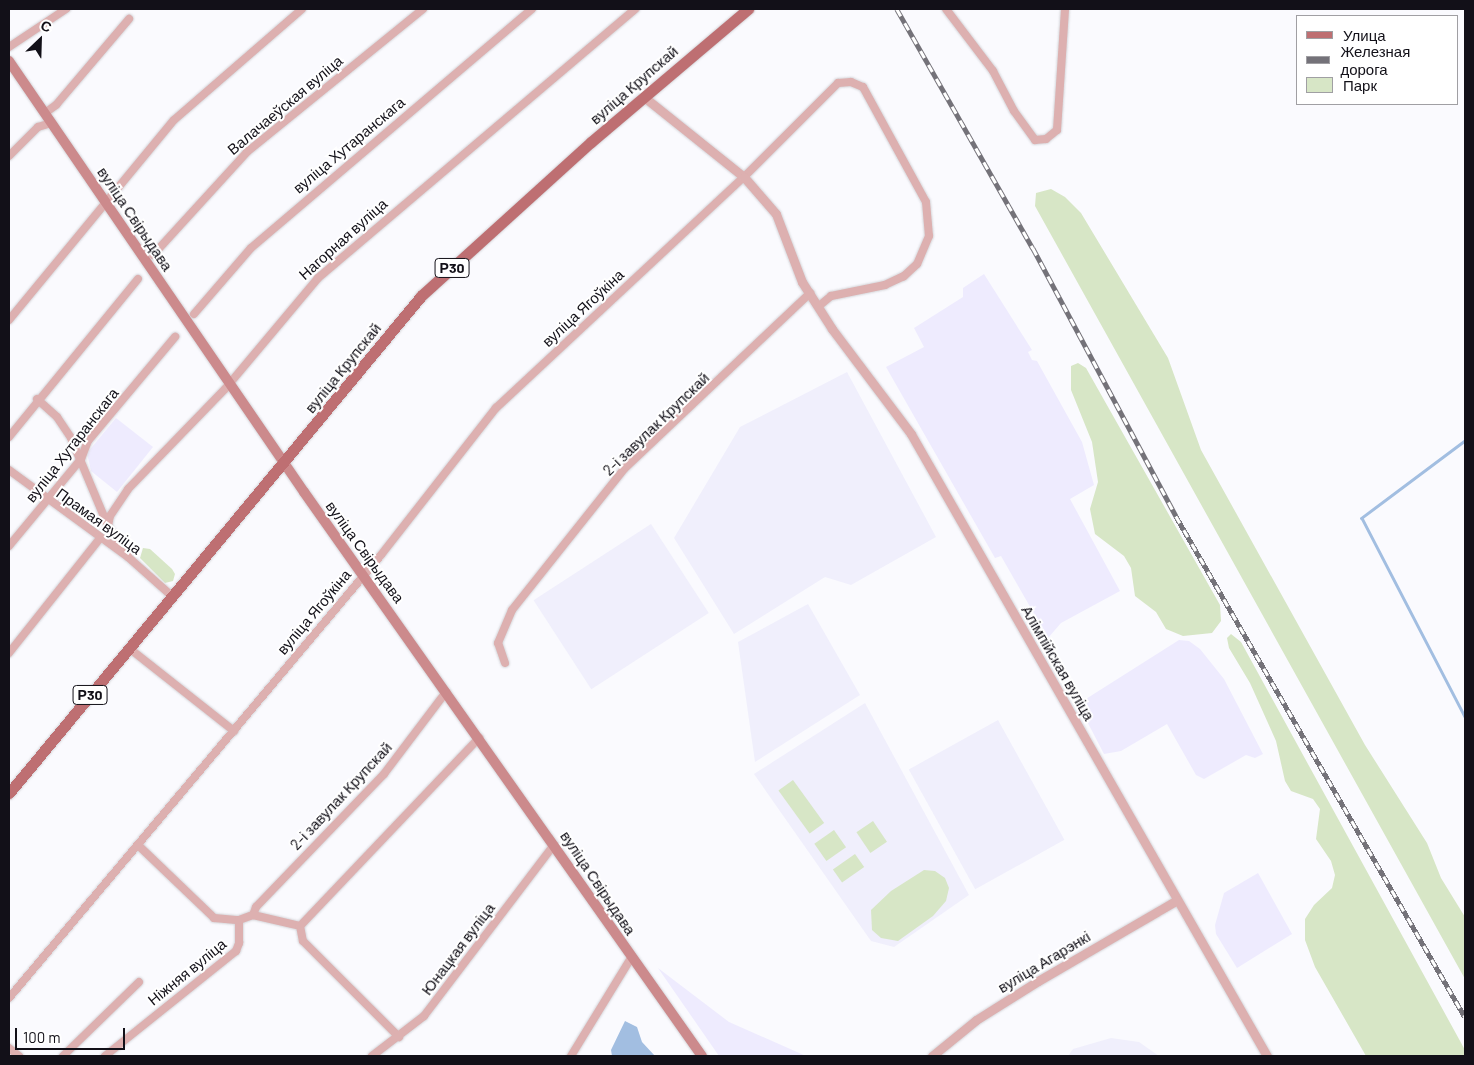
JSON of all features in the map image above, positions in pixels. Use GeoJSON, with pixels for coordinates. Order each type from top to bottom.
{"type":"FeatureCollection","features":[{"type":"Feature","properties":{"kind":"main road","name":"вуліца Крупскай"},"geometry":{"type":"LineString","coordinates":[[9,793],[421,296],[644,98],[748,9]]}},
{"type":"Feature","properties":{"kind":"main road","name":"вуліца Свірыдава"},"geometry":{"type":"LineString","coordinates":[[9,62],[229,383],[554,845],[631,958],[702,1056]]}},
{"type":"Feature","properties":{"kind":"street"},"geometry":{"type":"LineString","coordinates":[[9,47],[66,9]]}},
{"type":"Feature","properties":{"kind":"street"},"geometry":{"type":"LineString","coordinates":[[9,320],[106,202],[199,96],[302,9]]}},
{"type":"Feature","properties":{"kind":"street","name":"Валачаеўская вуліца"},"geometry":{"type":"LineString","coordinates":[[153,255],[247,152],[423,9]]}},
{"type":"Feature","properties":{"kind":"street","name":"вуліца Хутаранскага"},"geometry":{"type":"LineString","coordinates":[[194,314],[251,248],[532,9]]}},
{"type":"Feature","properties":{"kind":"street","name":"Нагорная вуліца"},"geometry":{"type":"LineString","coordinates":[[108,526],[110,516],[128,489],[229,383],[318,278],[635,9]]}},
{"type":"Feature","properties":{"kind":"street"},"geometry":{"type":"LineString","coordinates":[[946,9],[993,71],[1014,111],[1035,140],[1046,140],[1057,130],[1065,9]]}},
{"type":"Feature","properties":{"kind":"street"},"geometry":{"type":"LineString","coordinates":[[45,114],[56,105],[128,19]]}},
{"type":"Feature","properties":{"kind":"street","name":"вуліца Ягоўкіна"},"geometry":{"type":"LineString","coordinates":[[9,998],[100,886],[139,846],[364,575],[496,408],[744,177],[838,84],[851,82],[863,87],[926,202],[929,236],[917,264],[904,276],[885,286],[831,296],[819,306]]}},
{"type":"Feature","properties":{"kind":"street"},"geometry":{"type":"LineString","coordinates":[[644,98],[744,177],[776,214],[796,269],[810,293]]}},
{"type":"Feature","properties":{"kind":"street"},"geometry":{"type":"LineString","coordinates":[[9,156],[38,127],[51,123]]}},
{"type":"Feature","properties":{"kind":"street"},"geometry":{"type":"LineString","coordinates":[[9,437],[37,399],[138,279]]}},
{"type":"Feature","properties":{"kind":"street","name":"Алімпійская вуліца"},"geometry":{"type":"LineString","coordinates":[[810,293],[832,329],[911,434],[1267,1056]]}},
{"type":"Feature","properties":{"kind":"street","name":"2-і завулак Крупскай"},"geometry":{"type":"LineString","coordinates":[[505,663],[498,643],[512,610],[625,468],[810,293]]}},
{"type":"Feature","properties":{"kind":"street","name":"вуліца Хутаранскага"},"geometry":{"type":"LineString","coordinates":[[9,546],[81,459],[88,441],[176,338]]}},
{"type":"Feature","properties":{"kind":"street"},"geometry":{"type":"LineString","coordinates":[[37,399],[57,417],[81,459],[108,526],[128,557]]}},
{"type":"Feature","properties":{"kind":"street","name":"Прамая вуліца"},"geometry":{"type":"LineString","coordinates":[[9,470],[128,557],[172,596]]}},
{"type":"Feature","properties":{"kind":"street"},"geometry":{"type":"LineString","coordinates":[[9,653],[100,538]]}},
{"type":"Feature","properties":{"kind":"street"},"geometry":{"type":"LineString","coordinates":[[129,648],[234,731]]}},
{"type":"Feature","properties":{"kind":"street","name":"2-і завулак Крупскай"},"geometry":{"type":"LineString","coordinates":[[253,915],[256,907],[384,774],[446,692]]}},
{"type":"Feature","properties":{"kind":"street"},"geometry":{"type":"LineString","coordinates":[[300,926],[479,738]]}},
{"type":"Feature","properties":{"kind":"street","name":"Юнацкая вуліца"},"geometry":{"type":"LineString","coordinates":[[372,1056],[424,1016],[554,845]]}},
{"type":"Feature","properties":{"kind":"street"},"geometry":{"type":"LineString","coordinates":[[139,846],[214,918],[239,920],[253,915],[300,926]]}},
{"type":"Feature","properties":{"kind":"street","name":"вуліца Агарэнкі"},"geometry":{"type":"LineString","coordinates":[[932,1056],[976,1020],[1038,981],[1177,900]]}},
{"type":"Feature","properties":{"kind":"street","name":"Ніжняя вуліца"},"geometry":{"type":"LineString","coordinates":[[105,1056],[236,951],[239,943],[239,920]]}},
{"type":"Feature","properties":{"kind":"street"},"geometry":{"type":"LineString","coordinates":[[300,926],[303,940],[399,1037]]}},
{"type":"Feature","properties":{"kind":"street"},"geometry":{"type":"LineString","coordinates":[[571,1056],[631,958]]}},
{"type":"Feature","properties":{"kind":"street"},"geometry":{"type":"LineString","coordinates":[[63,1056],[139,982]]}},
{"type":"Feature","properties":{"kind":"street"},"geometry":{"type":"LineString","coordinates":[[9,1048],[19,1056]]}},
{"type":"Feature","properties":{"kind":"shaded area"},"geometry":{"type":"Polygon","coordinates":[[[984,274],[1032,350],[1028,352],[1032,360],[1037,361],[1082,442],[1094,485],[1070,499],[1120,591],[1061,623],[1048,638],[1001,556],[995,558],[886,367],[924,347],[914,328],[963,297],[963,288],[984,274]]]}},
{"type":"Feature","properties":{"kind":"shaded area"},"geometry":{"type":"Polygon","coordinates":[[[847,372],[936,537],[851,585],[825,577],[734,634],[674,538],[740,427],[847,372]]]}},
{"type":"Feature","properties":{"kind":"shaded area"},"geometry":{"type":"Polygon","coordinates":[[[116,418],[153,447],[117,492],[91,471],[87,453],[116,418]]]}},
{"type":"Feature","properties":{"kind":"shaded area"},"geometry":{"type":"Polygon","coordinates":[[[651,524],[709,613],[591,689],[534,600],[651,524]]]}},
{"type":"Feature","properties":{"kind":"shaded area"},"geometry":{"type":"Polygon","coordinates":[[[808,604],[860,695],[755,762],[738,642],[808,604]]]}},
{"type":"Feature","properties":{"kind":"shaded area"},"geometry":{"type":"Polygon","coordinates":[[[1179,640],[1189,641],[1200,649],[1224,679],[1263,754],[1255,758],[1246,755],[1204,779],[1196,775],[1167,724],[1121,751],[1104,754],[1078,704],[1179,640]]]}},
{"type":"Feature","properties":{"kind":"shaded area"},"geometry":{"type":"Polygon","coordinates":[[[865,703],[969,895],[894,947],[871,941],[754,774],[865,703]]]}},
{"type":"Feature","properties":{"kind":"shaded area"},"geometry":{"type":"Polygon","coordinates":[[[998,720],[1064,840],[975,889],[909,769],[998,720]]]}},
{"type":"Feature","properties":{"kind":"shaded area"},"geometry":{"type":"Polygon","coordinates":[[[1258,873],[1292,934],[1237,968],[1216,934],[1215,925],[1224,893],[1258,873]]]}},
{"type":"Feature","properties":{"kind":"shaded area"},"geometry":{"type":"Polygon","coordinates":[[[658,968],[729,1022],[806,1056],[719,1056],[658,968]]]}},
{"type":"Feature","properties":{"kind":"shaded area"},"geometry":{"type":"Polygon","coordinates":[[[1111,1038],[1139,1042],[1159,1056],[1068,1056],[1073,1049],[1111,1038]]]}},
{"type":"Feature","properties":{"kind":"green space"},"geometry":{"type":"Polygon","coordinates":[[[1051,189],[1065,197],[1081,213],[1168,358],[1201,450],[1365,745],[1427,843],[1441,878],[1465,917],[1465,979],[1035,206],[1036,193],[1051,189]]]}},
{"type":"Feature","properties":{"kind":"green space"},"geometry":{"type":"Polygon","coordinates":[[[1078,363],[1086,368],[1220,605],[1221,621],[1212,633],[1183,636],[1166,629],[1156,612],[1135,596],[1131,568],[1124,556],[1095,534],[1090,509],[1098,482],[1092,442],[1071,390],[1071,366],[1078,363]]]}},
{"type":"Feature","properties":{"kind":"green space"},"geometry":{"type":"Polygon","coordinates":[[[143,548],[150,549],[172,569],[175,574],[173,581],[165,583],[140,558],[143,548]]]}},
{"type":"Feature","properties":{"kind":"green space"},"geometry":{"type":"Polygon","coordinates":[[[1231,634],[1241,642],[1465,1050],[1465,1056],[1366,1056],[1315,967],[1305,940],[1305,919],[1314,905],[1332,888],[1335,875],[1331,861],[1316,839],[1320,809],[1313,799],[1291,791],[1285,781],[1276,741],[1250,683],[1229,648],[1227,638],[1231,634]]]}},
{"type":"Feature","properties":{"kind":"green space"},"geometry":{"type":"Polygon","coordinates":[[[793,780],[824,823],[810,833],[778,791],[793,780]]]}},
{"type":"Feature","properties":{"kind":"green space"},"geometry":{"type":"Polygon","coordinates":[[[873,821],[887,842],[870,853],[856,832],[873,821]]]}},
{"type":"Feature","properties":{"kind":"green space"},"geometry":{"type":"Polygon","coordinates":[[[834,830],[846,847],[826,861],[814,844],[834,830]]]}},
{"type":"Feature","properties":{"kind":"green space"},"geometry":{"type":"Polygon","coordinates":[[[855,854],[864,867],[842,883],[833,869],[855,854]]]}},
{"type":"Feature","properties":{"kind":"green space"},"geometry":{"type":"Polygon","coordinates":[[[924,870],[935,871],[945,878],[949,888],[946,901],[933,916],[898,941],[881,938],[872,930],[871,910],[891,891],[924,870]]]}},
{"type":"Feature","properties":{"kind":"water"},"geometry":{"type":"Polygon","coordinates":[[[625,1021],[637,1027],[642,1042],[655,1056],[612,1056],[611,1050],[625,1021]]]}},
{"type":"Feature","properties":{"kind":"waterway"},"geometry":{"type":"LineString","coordinates":[[1465,441],[1362,518],[1465,717]]}},
{"type":"Feature","properties":{"kind":"railway"},"geometry":{"type":"LineString","coordinates":[[897,9],[1033,248],[1176,516],[1465,1017]]}}]}
